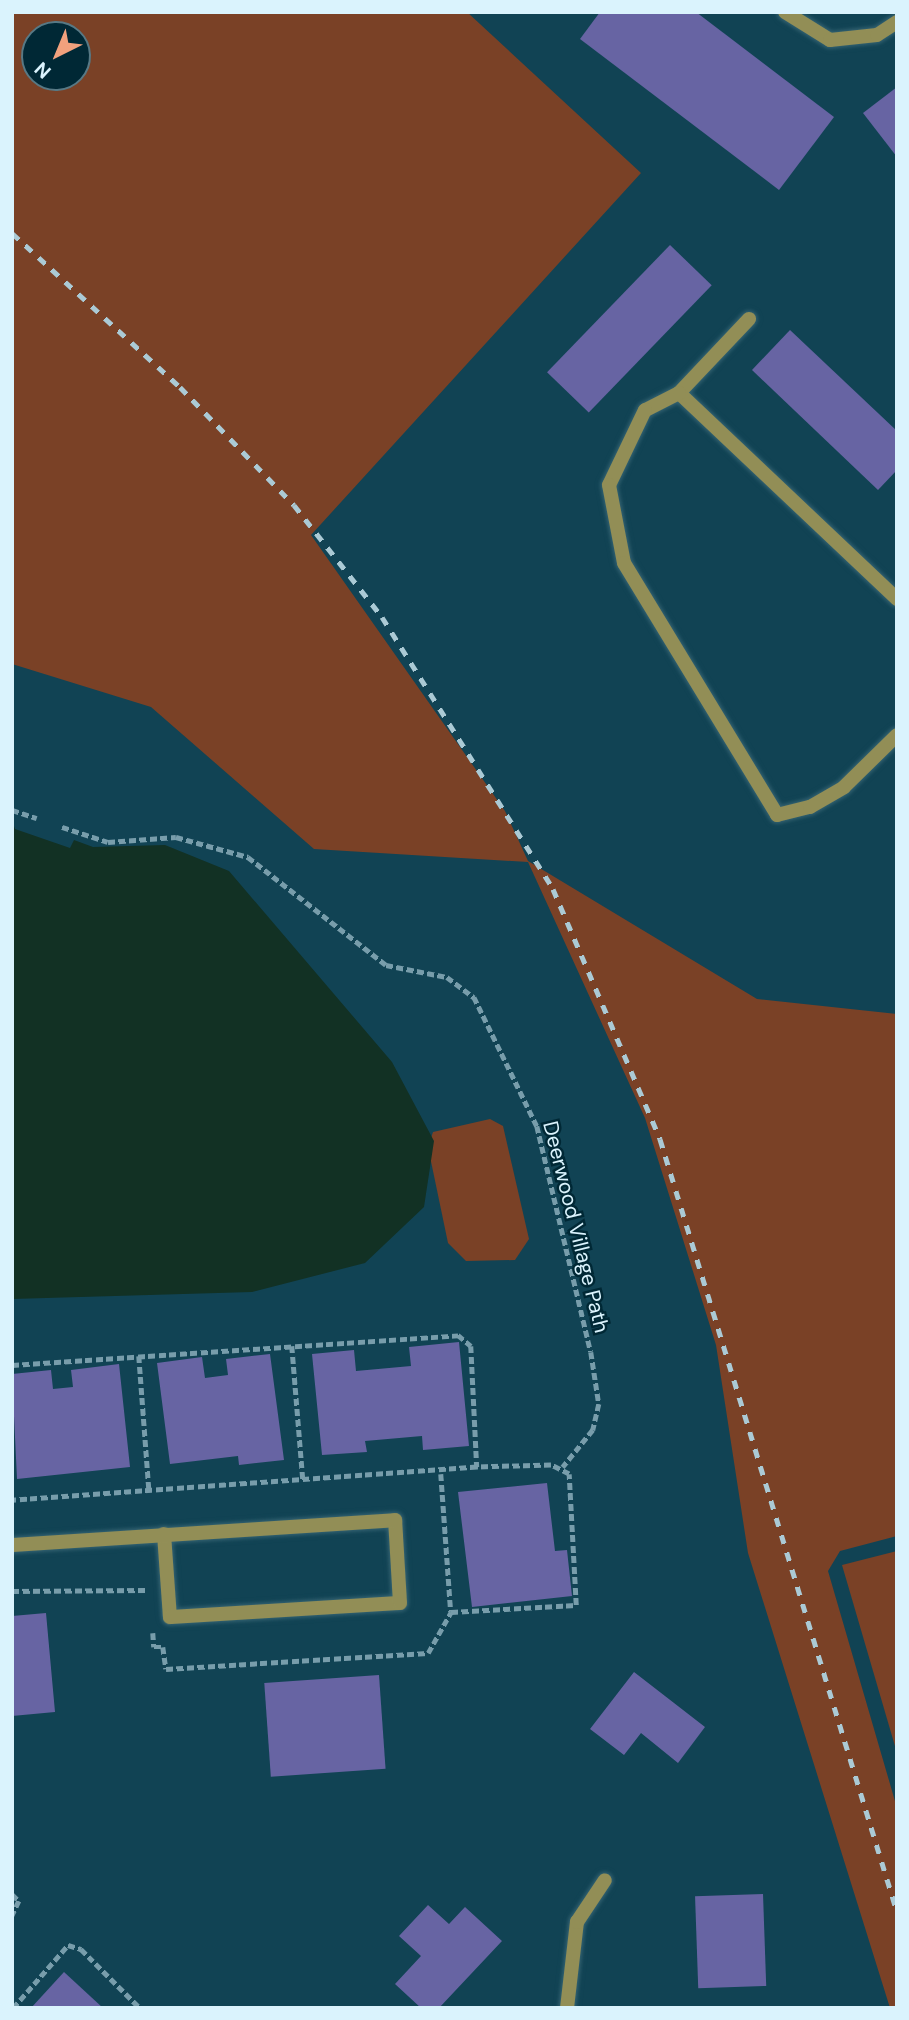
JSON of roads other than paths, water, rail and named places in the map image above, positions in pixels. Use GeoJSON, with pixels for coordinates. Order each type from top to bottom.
{"type":"FeatureCollection","features":[{"type":"Feature","properties":{"kind":"street"},"geometry":{"type":"LineString","coordinates":[[785,12],[830,40],[877,35],[897,22]]}},
{"type":"Feature","properties":{"kind":"street"},"geometry":{"type":"LineString","coordinates":[[749,319],[679,393],[645,410],[609,485],[624,563],[777,815],[810,807],[844,787],[897,735]]}},
{"type":"Feature","properties":{"kind":"street"},"geometry":{"type":"LineString","coordinates":[[679,393],[897,599]]}},
{"type":"Feature","properties":{"kind":"street"},"geometry":{"type":"LineString","coordinates":[[12,1545],[164,1534],[395,1520],[400,1603],[170,1617],[164,1534]]}},
{"type":"Feature","properties":{"kind":"street"},"geometry":{"type":"LineString","coordinates":[[566,2008],[577,1922],[605,1880]]}},
{"type":"Feature","properties":{"kind":"railway"},"geometry":{"type":"LineString","coordinates":[[12,233],[180,387],[294,505],[382,617],[553,889],[660,1139],[897,1912]]}}]}
